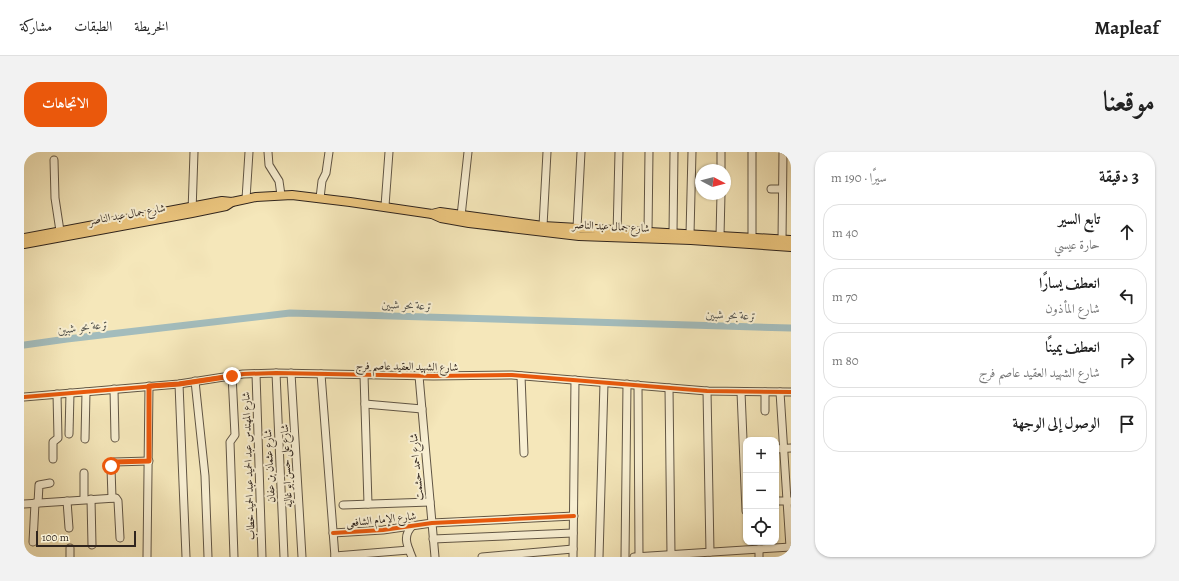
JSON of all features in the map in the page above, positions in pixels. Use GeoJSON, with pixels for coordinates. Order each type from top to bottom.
{"type":"FeatureCollection","features":[{"type":"Feature","properties":{"kind":"main road","name":"شارع جمال عبد الناصر"},"geometry":{"type":"LineString","coordinates":[[24,244],[192,210],[225,201],[232,202],[281,195],[385,206],[432,214],[441,218],[502,228],[579,236],[648,232],[791,240]]}},
{"type":"Feature","properties":{"kind":"main road","name":"شارع جمال عبد الناصر"},"geometry":{"type":"LineString","coordinates":[[24,238],[192,210]]}},
{"type":"Feature","properties":{"kind":"main road","name":"شارع جمال عبد الناصر"},"geometry":{"type":"LineString","coordinates":[[432,214],[440,212],[461,216],[543,226],[577,228],[617,234],[791,247]]}},
{"type":"Feature","properties":{"kind":"street"},"geometry":{"type":"LineString","coordinates":[[192,210],[194,152]]}},
{"type":"Feature","properties":{"kind":"street"},"geometry":{"type":"LineString","coordinates":[[246,199],[249,152]]}},
{"type":"Feature","properties":{"kind":"street"},"geometry":{"type":"LineString","coordinates":[[268,152],[269,165],[279,181],[281,195]]}},
{"type":"Feature","properties":{"kind":"street"},"geometry":{"type":"LineString","coordinates":[[320,198],[322,181],[326,174],[329,152]]}},
{"type":"Feature","properties":{"kind":"street"},"geometry":{"type":"LineString","coordinates":[[385,206],[390,152]]}},
{"type":"Feature","properties":{"kind":"street"},"geometry":{"type":"LineString","coordinates":[[461,216],[468,152]]}},
{"type":"Feature","properties":{"kind":"street"},"geometry":{"type":"LineString","coordinates":[[543,226],[547,152]]}},
{"type":"Feature","properties":{"kind":"street"},"geometry":{"type":"LineString","coordinates":[[577,228],[580,152]]}},
{"type":"Feature","properties":{"kind":"street"},"geometry":{"type":"LineString","coordinates":[[617,234],[619,152]]}},
{"type":"Feature","properties":{"kind":"street"},"geometry":{"type":"LineString","coordinates":[[648,232],[649,152]]}},
{"type":"Feature","properties":{"kind":"street"},"geometry":{"type":"LineString","coordinates":[[672,233],[674,152]]}},
{"type":"Feature","properties":{"kind":"street"},"geometry":{"type":"LineString","coordinates":[[690,234],[692,152]]}},
{"type":"Feature","properties":{"kind":"street"},"geometry":{"type":"LineString","coordinates":[[721,152],[721,164]]}},
{"type":"Feature","properties":{"kind":"street"},"geometry":{"type":"LineString","coordinates":[[752,152],[752,238]]}},
{"type":"Feature","properties":{"kind":"street"},"geometry":{"type":"LineString","coordinates":[[782,240],[783,152]]}},
{"type":"Feature","properties":{"kind":"street"},"geometry":{"type":"LineString","coordinates":[[54,160],[55,198],[60,231]]}},
{"type":"Feature","properties":{"kind":"street"},"geometry":{"type":"LineString","coordinates":[[771,189],[782,189]]}},
{"type":"Feature","properties":{"kind":"street"},"geometry":{"type":"LineString","coordinates":[[720,236],[721,200]]}},
{"type":"Feature","properties":{"kind":"street","name":"شارع الشهيد العقيد عاصم فرج"},"geometry":{"type":"LineString","coordinates":[[24,397],[179,384],[232,376],[276,373],[419,376],[521,376],[707,391],[791,392]]}},
{"type":"Feature","properties":{"kind":"street","name":"شارع عثمان بن عفان"},"geometry":{"type":"LineString","coordinates":[[276,373],[284,557]]}},
{"type":"Feature","properties":{"kind":"street","name":"شارع على حسن ابو غاليه"},"geometry":{"type":"LineString","coordinates":[[291,373],[302,557]]}},
{"type":"Feature","properties":{"kind":"street","name":"شارع المهندس عبد الحميد عبد الحميد خطاب"},"geometry":{"type":"LineString","coordinates":[[256,374],[262,557]]}},
{"type":"Feature","properties":{"kind":"street"},"geometry":{"type":"LineString","coordinates":[[321,374],[335,557],[410,554],[406,544],[406,537],[409,530],[413,526]]}},
{"type":"Feature","properties":{"kind":"street"},"geometry":{"type":"LineString","coordinates":[[364,375],[368,504]]}},
{"type":"Feature","properties":{"kind":"street"},"geometry":{"type":"LineString","coordinates":[[232,376],[235,435],[230,442],[234,557]]}},
{"type":"Feature","properties":{"kind":"street","name":"شارع احمد حشمت"},"geometry":{"type":"LineString","coordinates":[[419,376],[435,557]]}},
{"type":"Feature","properties":{"kind":"street"},"geometry":{"type":"LineString","coordinates":[[521,376],[524,453]]}},
{"type":"Feature","properties":{"kind":"street"},"geometry":{"type":"LineString","coordinates":[[573,557],[575,380]]}},
{"type":"Feature","properties":{"kind":"street"},"geometry":{"type":"LineString","coordinates":[[195,381],[205,476],[208,557]]}},
{"type":"Feature","properties":{"kind":"street"},"geometry":{"type":"LineString","coordinates":[[599,557],[604,383]]}},
{"type":"Feature","properties":{"kind":"street"},"geometry":{"type":"LineString","coordinates":[[179,384],[186,557]]}},
{"type":"Feature","properties":{"kind":"street"},"geometry":{"type":"LineString","coordinates":[[625,557],[627,384]]}},
{"type":"Feature","properties":{"kind":"street"},"geometry":{"type":"LineString","coordinates":[[638,385],[637,557],[710,552],[724,554],[748,546],[759,549],[790,547],[789,501],[780,392]]}},
{"type":"Feature","properties":{"kind":"street"},"geometry":{"type":"LineString","coordinates":[[147,557],[149,386]]}},
{"type":"Feature","properties":{"kind":"street"},"geometry":{"type":"LineString","coordinates":[[669,388],[671,554]]}},
{"type":"Feature","properties":{"kind":"street"},"geometry":{"type":"LineString","coordinates":[[114,389],[115,438]]}},
{"type":"Feature","properties":{"kind":"street"},"geometry":{"type":"LineString","coordinates":[[707,391],[710,552]]}},
{"type":"Feature","properties":{"kind":"street"},"geometry":{"type":"LineString","coordinates":[[85,439],[86,392]]}},
{"type":"Feature","properties":{"kind":"street"},"geometry":{"type":"LineString","coordinates":[[741,392],[746,509]]}},
{"type":"Feature","properties":{"kind":"street"},"geometry":{"type":"LineString","coordinates":[[765,392],[765,411]]}},
{"type":"Feature","properties":{"kind":"street"},"geometry":{"type":"LineString","coordinates":[[69,434],[70,393]]}},
{"type":"Feature","properties":{"kind":"street"},"geometry":{"type":"LineString","coordinates":[[53,458],[53,442],[58,438],[57,394]]}},
{"type":"Feature","properties":{"kind":"street"},"geometry":{"type":"LineString","coordinates":[[365,404],[422,409]]}},
{"type":"Feature","properties":{"kind":"street"},"geometry":{"type":"LineString","coordinates":[[112,498],[111,468],[113,463],[149,461]]}},
{"type":"Feature","properties":{"kind":"street"},"geometry":{"type":"LineString","coordinates":[[84,473],[92,545]]}},
{"type":"Feature","properties":{"kind":"street"},"geometry":{"type":"LineString","coordinates":[[33,542],[39,485],[50,483]]}},
{"type":"Feature","properties":{"kind":"street"},"geometry":{"type":"LineString","coordinates":[[24,504],[116,498],[118,499],[120,538]]}},
{"type":"Feature","properties":{"kind":"street"},"geometry":{"type":"LineString","coordinates":[[67,501],[69,528]]}},
{"type":"Feature","properties":{"kind":"street"},"geometry":{"type":"LineString","coordinates":[[343,505],[430,502]]}},
{"type":"Feature","properties":{"kind":"street","name":"شارع الإمام الشافعى"},"geometry":{"type":"LineString","coordinates":[[333,533],[378,530],[432,522],[574,516]]}},
{"type":"Feature","properties":{"kind":"street"},"geometry":{"type":"LineString","coordinates":[[433,540],[574,533]]}},
{"type":"Feature","properties":{"kind":"street"},"geometry":{"type":"LineString","coordinates":[[70,548],[70,557]]}},
{"type":"Feature","properties":{"kind":"street"},"geometry":{"type":"LineString","coordinates":[[482,557],[573,549]]}},
{"type":"Feature","properties":{"kind":"street"},"geometry":{"type":"LineString","coordinates":[[759,549],[759,557]]}},
{"type":"Feature","properties":{"kind":"waterway","name":"ترعة بحر شبين"},"geometry":{"type":"LineString","coordinates":[[24,345],[290,313],[791,328]]}},
{"type":"Feature","properties":{"kind":"cycle path"},"geometry":{"type":"LineString","coordinates":[[24,397],[179,384],[243,374],[276,373],[433,376],[512,375],[707,391],[791,392]]}},
{"type":"Feature","properties":{"kind":"cycle path"},"geometry":{"type":"LineString","coordinates":[[333,533],[383,530],[432,523],[574,516]]}},
{"type":"Feature","properties":{"kind":"route"},"geometry":{"type":"LineString","coordinates":[[111,466],[114,462],[149,461],[149,386],[179,384],[222,376],[232,376]]}}]}
